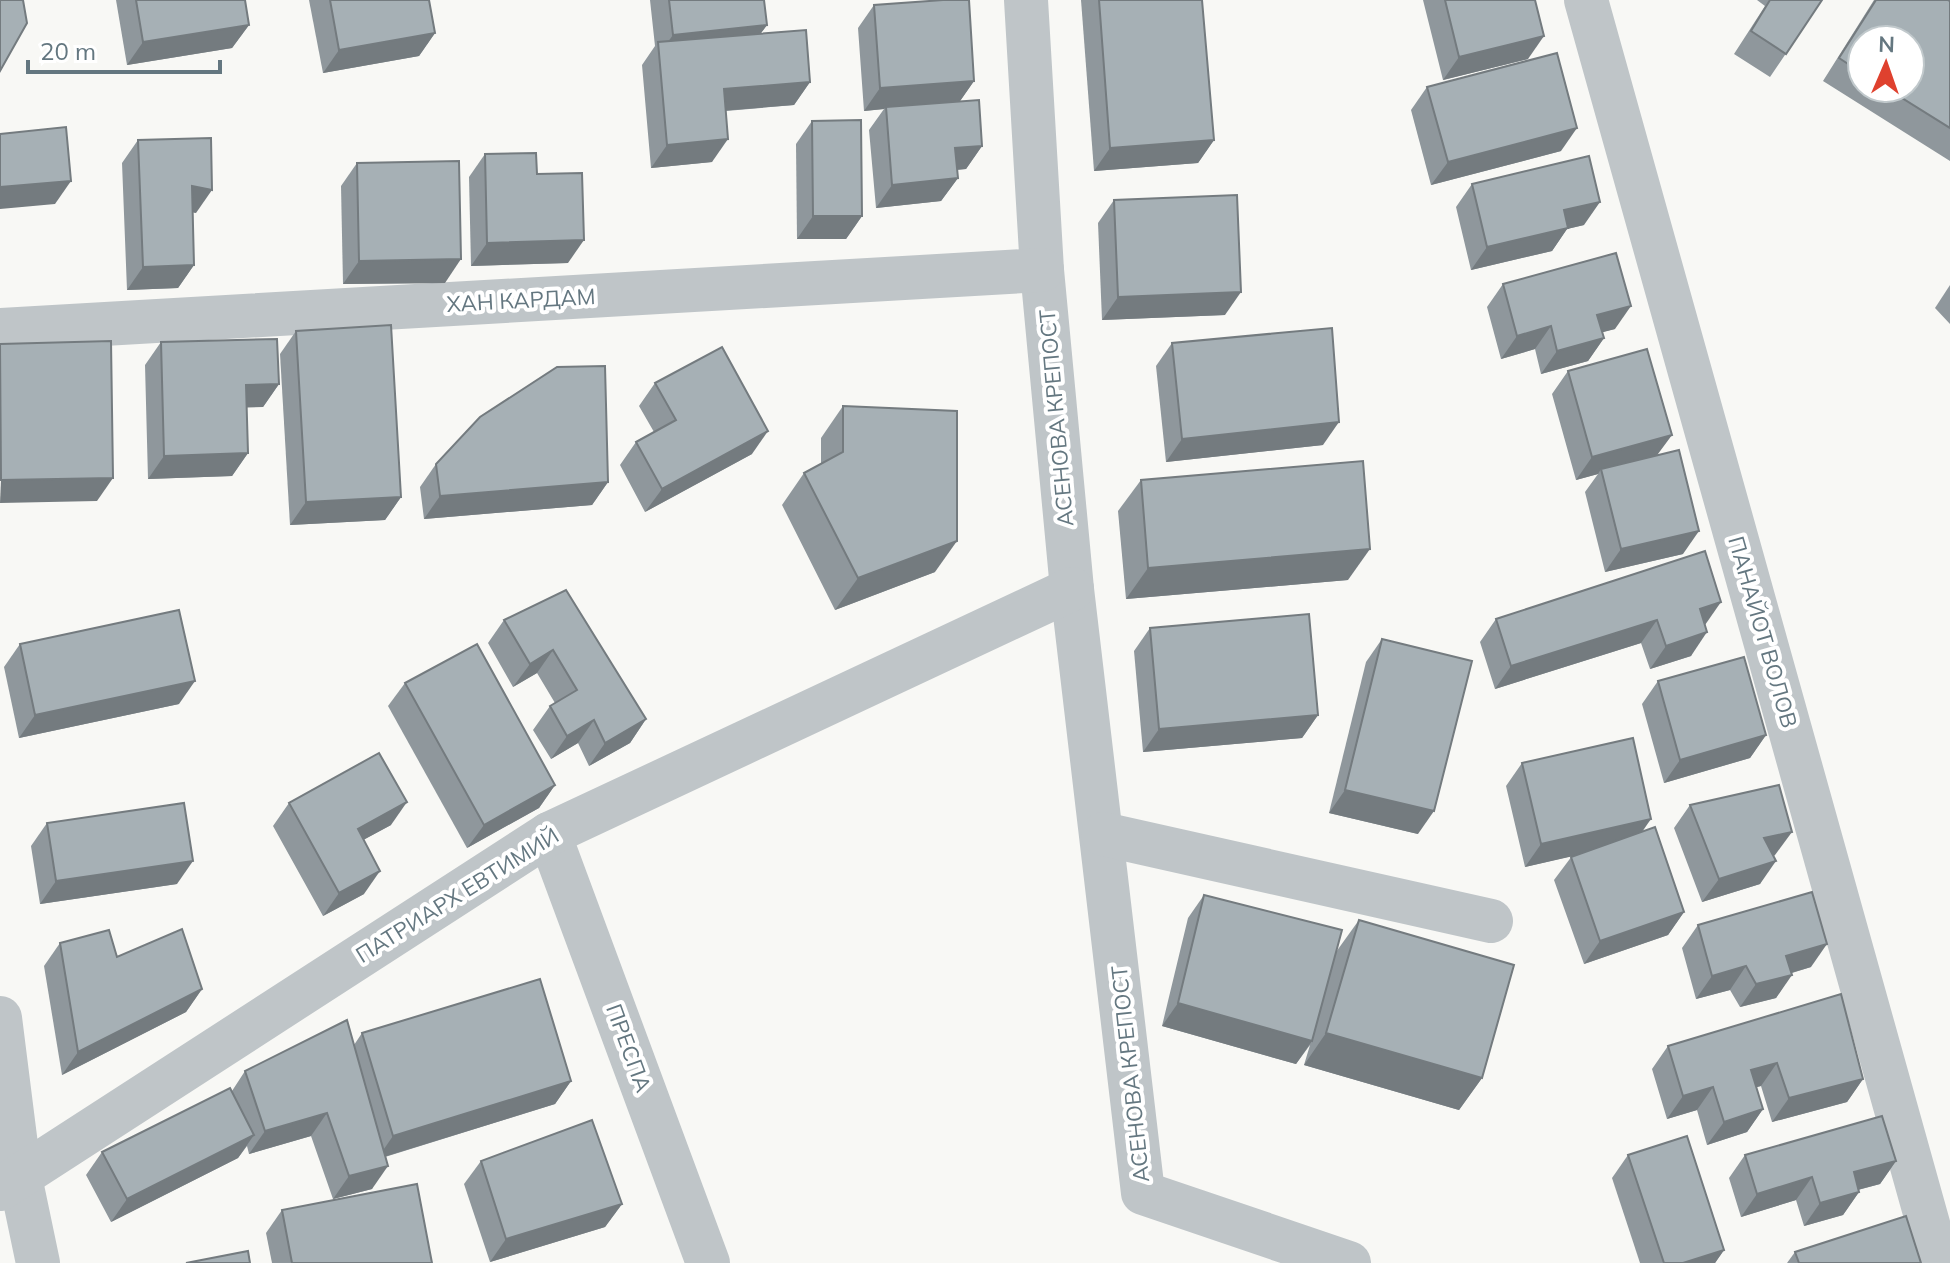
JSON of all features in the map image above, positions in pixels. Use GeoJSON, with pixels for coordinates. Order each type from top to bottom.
{"type":"FeatureCollection","features":[{"type":"Feature","properties":{"kind":"street","name":"АСЕНОВА КРЕПОСТ"},"geometry":{"type":"LineString","coordinates":[[1026,0],[1042,270],[1072,589],[1143,1193],[1349,1263]]}},
{"type":"Feature","properties":{"kind":"street","name":"ПАНАЙОТ ВОЛОВ"},"geometry":{"type":"LineString","coordinates":[[1586,0],[1939,1263]]}},
{"type":"Feature","properties":{"kind":"street","name":"ХАН КАРДАМ"},"geometry":{"type":"LineString","coordinates":[[0,330],[1042,270]]}},
{"type":"Feature","properties":{"kind":"street","name":"ПАТРИАРХ ЕВТИМИЙ"},"geometry":{"type":"LineString","coordinates":[[10,1183],[549,834],[1072,589]]}},
{"type":"Feature","properties":{"kind":"street","name":"ПРЕСПА"},"geometry":{"type":"LineString","coordinates":[[549,834],[708,1263]]}},
{"type":"Feature","properties":{"kind":"street"},"geometry":{"type":"LineString","coordinates":[[1103,834],[1491,921]]}},
{"type":"Feature","properties":{"kind":"street"},"geometry":{"type":"LineString","coordinates":[[0,1018],[10,1183],[38,1263]]}},
{"type":"Feature","properties":{"kind":"building"},"geometry":{"type":"Polygon","coordinates":[[[0,0],[23,0],[27,23],[0,71],[0,0]]]}},
{"type":"Feature","properties":{"kind":"building"},"geometry":{"type":"Polygon","coordinates":[[[136,0],[245,0],[249,25],[143,42],[136,0]]]}},
{"type":"Feature","properties":{"kind":"building"},"geometry":{"type":"Polygon","coordinates":[[[330,0],[429,0],[435,33],[339,50],[330,0]]]}},
{"type":"Feature","properties":{"kind":"building"},"geometry":{"type":"Polygon","coordinates":[[[669,0],[764,0],[767,25],[673,35],[669,0]]]}},
{"type":"Feature","properties":{"kind":"building"},"geometry":{"type":"Polygon","coordinates":[[[969,0],[974,81],[880,88],[874,5],[969,0]]]}},
{"type":"Feature","properties":{"kind":"building"},"geometry":{"type":"Polygon","coordinates":[[[1099,0],[1202,0],[1214,140],[1110,148],[1099,0]]]}},
{"type":"Feature","properties":{"kind":"building"},"geometry":{"type":"Polygon","coordinates":[[[1445,0],[1535,0],[1544,36],[1459,57],[1445,0]]]}},
{"type":"Feature","properties":{"kind":"building"},"geometry":{"type":"Polygon","coordinates":[[[1770,0],[1822,0],[1786,54],[1751,31],[1770,0]]]}},
{"type":"Feature","properties":{"kind":"building"},"geometry":{"type":"Polygon","coordinates":[[[1876,0],[1950,1],[1950,128],[1912,104],[1926,104],[1926,24],[1861,24],[1876,0]]]}},
{"type":"Feature","properties":{"kind":"building"},"geometry":{"type":"Polygon","coordinates":[[[806,30],[810,82],[724,89],[728,139],[667,145],[658,42],[806,30]]]}},
{"type":"Feature","properties":{"kind":"building"},"geometry":{"type":"Polygon","coordinates":[[[1846,47],[1846,63],[1839,58],[1846,47]]]}},
{"type":"Feature","properties":{"kind":"building"},"geometry":{"type":"Polygon","coordinates":[[[1557,53],[1577,128],[1448,162],[1427,87],[1557,53]]]}},
{"type":"Feature","properties":{"kind":"building"},"geometry":{"type":"Polygon","coordinates":[[[979,100],[982,146],[955,148],[958,178],[892,185],[886,107],[979,100]]]}},
{"type":"Feature","properties":{"kind":"building"},"geometry":{"type":"Polygon","coordinates":[[[861,120],[862,216],[813,216],[812,121],[861,120]]]}},
{"type":"Feature","properties":{"kind":"building"},"geometry":{"type":"Polygon","coordinates":[[[66,127],[71,181],[0,187],[0,134],[66,127]]]}},
{"type":"Feature","properties":{"kind":"building"},"geometry":{"type":"Polygon","coordinates":[[[211,138],[212,190],[192,186],[194,265],[143,267],[138,140],[211,138]]]}},
{"type":"Feature","properties":{"kind":"building"},"geometry":{"type":"Polygon","coordinates":[[[536,153],[537,174],[582,173],[584,240],[487,243],[485,154],[536,153]]]}},
{"type":"Feature","properties":{"kind":"building"},"geometry":{"type":"Polygon","coordinates":[[[1589,156],[1600,202],[1564,210],[1568,228],[1487,247],[1472,184],[1589,156]]]}},
{"type":"Feature","properties":{"kind":"building"},"geometry":{"type":"Polygon","coordinates":[[[459,161],[461,259],[359,261],[357,163],[459,161]]]}},
{"type":"Feature","properties":{"kind":"building"},"geometry":{"type":"Polygon","coordinates":[[[1237,195],[1241,292],[1118,297],[1114,200],[1237,195]]]}},
{"type":"Feature","properties":{"kind":"building"},"geometry":{"type":"Polygon","coordinates":[[[1616,253],[1631,306],[1597,315],[1604,338],[1557,351],[1551,326],[1517,336],[1503,284],[1616,253]]]}},
{"type":"Feature","properties":{"kind":"building"},"geometry":{"type":"Polygon","coordinates":[[[391,325],[401,497],[306,502],[296,331],[391,325]]]}},
{"type":"Feature","properties":{"kind":"building"},"geometry":{"type":"Polygon","coordinates":[[[1332,328],[1339,422],[1182,439],[1172,343],[1332,328]]]}},
{"type":"Feature","properties":{"kind":"building"},"geometry":{"type":"Polygon","coordinates":[[[277,339],[279,384],[246,385],[248,453],[164,456],[161,342],[277,339]]]}},
{"type":"Feature","properties":{"kind":"building"},"geometry":{"type":"Polygon","coordinates":[[[111,341],[113,478],[1,480],[0,344],[111,341]]]}},
{"type":"Feature","properties":{"kind":"building"},"geometry":{"type":"Polygon","coordinates":[[[722,347],[768,431],[662,489],[636,442],[676,420],[655,383],[722,347]]]}},
{"type":"Feature","properties":{"kind":"building"},"geometry":{"type":"Polygon","coordinates":[[[1647,349],[1672,435],[1592,457],[1568,371],[1647,349]]]}},
{"type":"Feature","properties":{"kind":"building"},"geometry":{"type":"Polygon","coordinates":[[[605,366],[608,482],[440,496],[436,464],[480,417],[557,367],[605,366]]]}},
{"type":"Feature","properties":{"kind":"building"},"geometry":{"type":"Polygon","coordinates":[[[843,406],[957,411],[957,541],[858,578],[804,473],[843,452],[843,406]]]}},
{"type":"Feature","properties":{"kind":"building"},"geometry":{"type":"Polygon","coordinates":[[[1679,450],[1699,531],[1621,549],[1601,469],[1679,450]]]}},
{"type":"Feature","properties":{"kind":"building"},"geometry":{"type":"Polygon","coordinates":[[[1363,461],[1370,549],[1148,568],[1141,480],[1363,461]]]}},
{"type":"Feature","properties":{"kind":"building"},"geometry":{"type":"Polygon","coordinates":[[[1705,551],[1721,602],[1700,609],[1707,632],[1666,646],[1657,620],[1511,666],[1496,619],[1705,551]]]}},
{"type":"Feature","properties":{"kind":"building"},"geometry":{"type":"Polygon","coordinates":[[[566,590],[646,719],[605,743],[594,720],[567,736],[550,706],[577,690],[553,650],[530,664],[504,620],[566,590]]]}},
{"type":"Feature","properties":{"kind":"building"},"geometry":{"type":"Polygon","coordinates":[[[179,610],[195,681],[35,715],[20,644],[179,610]]]}},
{"type":"Feature","properties":{"kind":"building"},"geometry":{"type":"Polygon","coordinates":[[[1309,614],[1318,715],[1159,729],[1150,628],[1309,614]]]}},
{"type":"Feature","properties":{"kind":"building"},"geometry":{"type":"Polygon","coordinates":[[[1382,639],[1472,661],[1434,811],[1345,790],[1382,639]]]}},
{"type":"Feature","properties":{"kind":"building"},"geometry":{"type":"Polygon","coordinates":[[[477,644],[555,785],[484,825],[405,683],[477,644]]]}},
{"type":"Feature","properties":{"kind":"building"},"geometry":{"type":"Polygon","coordinates":[[[1744,657],[1766,735],[1680,760],[1658,681],[1744,657]]]}},
{"type":"Feature","properties":{"kind":"building"},"geometry":{"type":"Polygon","coordinates":[[[1633,738],[1651,819],[1541,844],[1522,763],[1633,738]]]}},
{"type":"Feature","properties":{"kind":"building"},"geometry":{"type":"Polygon","coordinates":[[[379,753],[407,802],[358,829],[380,871],[339,893],[289,803],[379,753]]]}},
{"type":"Feature","properties":{"kind":"building"},"geometry":{"type":"Polygon","coordinates":[[[1779,785],[1792,832],[1764,838],[1776,861],[1719,879],[1690,805],[1779,785]]]}},
{"type":"Feature","properties":{"kind":"building"},"geometry":{"type":"Polygon","coordinates":[[[184,803],[193,861],[56,881],[47,823],[184,803]]]}},
{"type":"Feature","properties":{"kind":"building"},"geometry":{"type":"Polygon","coordinates":[[[1655,827],[1684,912],[1600,941],[1571,857],[1655,827]]]}},
{"type":"Feature","properties":{"kind":"building"},"geometry":{"type":"Polygon","coordinates":[[[1812,892],[1827,944],[1786,956],[1792,975],[1756,984],[1746,966],[1712,976],[1698,925],[1812,892]]]}},
{"type":"Feature","properties":{"kind":"building"},"geometry":{"type":"Polygon","coordinates":[[[1204,895],[1342,930],[1312,1041],[1178,1003],[1204,895]]]}},
{"type":"Feature","properties":{"kind":"building"},"geometry":{"type":"Polygon","coordinates":[[[1359,920],[1514,965],[1482,1078],[1326,1033],[1359,920]]]}},
{"type":"Feature","properties":{"kind":"building"},"geometry":{"type":"Polygon","coordinates":[[[182,929],[202,989],[78,1052],[60,943],[109,930],[117,957],[182,929]]]}},
{"type":"Feature","properties":{"kind":"building"},"geometry":{"type":"Polygon","coordinates":[[[540,979],[571,1081],[393,1136],[362,1033],[540,979]]]}},
{"type":"Feature","properties":{"kind":"building"},"geometry":{"type":"Polygon","coordinates":[[[1841,994],[1863,1079],[1789,1098],[1777,1063],[1751,1070],[1763,1109],[1724,1122],[1713,1087],[1683,1096],[1668,1046],[1841,994]]]}},
{"type":"Feature","properties":{"kind":"building"},"geometry":{"type":"Polygon","coordinates":[[[347,1020],[388,1166],[349,1176],[327,1113],[265,1131],[245,1071],[347,1020]]]}},
{"type":"Feature","properties":{"kind":"building"},"geometry":{"type":"Polygon","coordinates":[[[230,1088],[254,1135],[127,1199],[102,1152],[230,1088]]]}},
{"type":"Feature","properties":{"kind":"building"},"geometry":{"type":"Polygon","coordinates":[[[1882,1116],[1896,1161],[1854,1172],[1859,1192],[1820,1203],[1812,1177],[1757,1194],[1745,1155],[1882,1116]]]}},
{"type":"Feature","properties":{"kind":"building"},"geometry":{"type":"Polygon","coordinates":[[[592,1120],[622,1204],[506,1239],[481,1161],[592,1120]]]}},
{"type":"Feature","properties":{"kind":"building"},"geometry":{"type":"Polygon","coordinates":[[[1687,1136],[1724,1250],[1683,1263],[1664,1263],[1628,1155],[1687,1136]]]}},
{"type":"Feature","properties":{"kind":"building"},"geometry":{"type":"Polygon","coordinates":[[[417,1184],[432,1263],[292,1263],[282,1210],[417,1184]]]}},
{"type":"Feature","properties":{"kind":"building"},"geometry":{"type":"Polygon","coordinates":[[[1906,1216],[1921,1263],[1799,1263],[1795,1252],[1906,1216]]]}},
{"type":"Feature","properties":{"kind":"building"},"geometry":{"type":"Polygon","coordinates":[[[248,1251],[250,1263],[186,1263],[248,1251]]]}}]}
